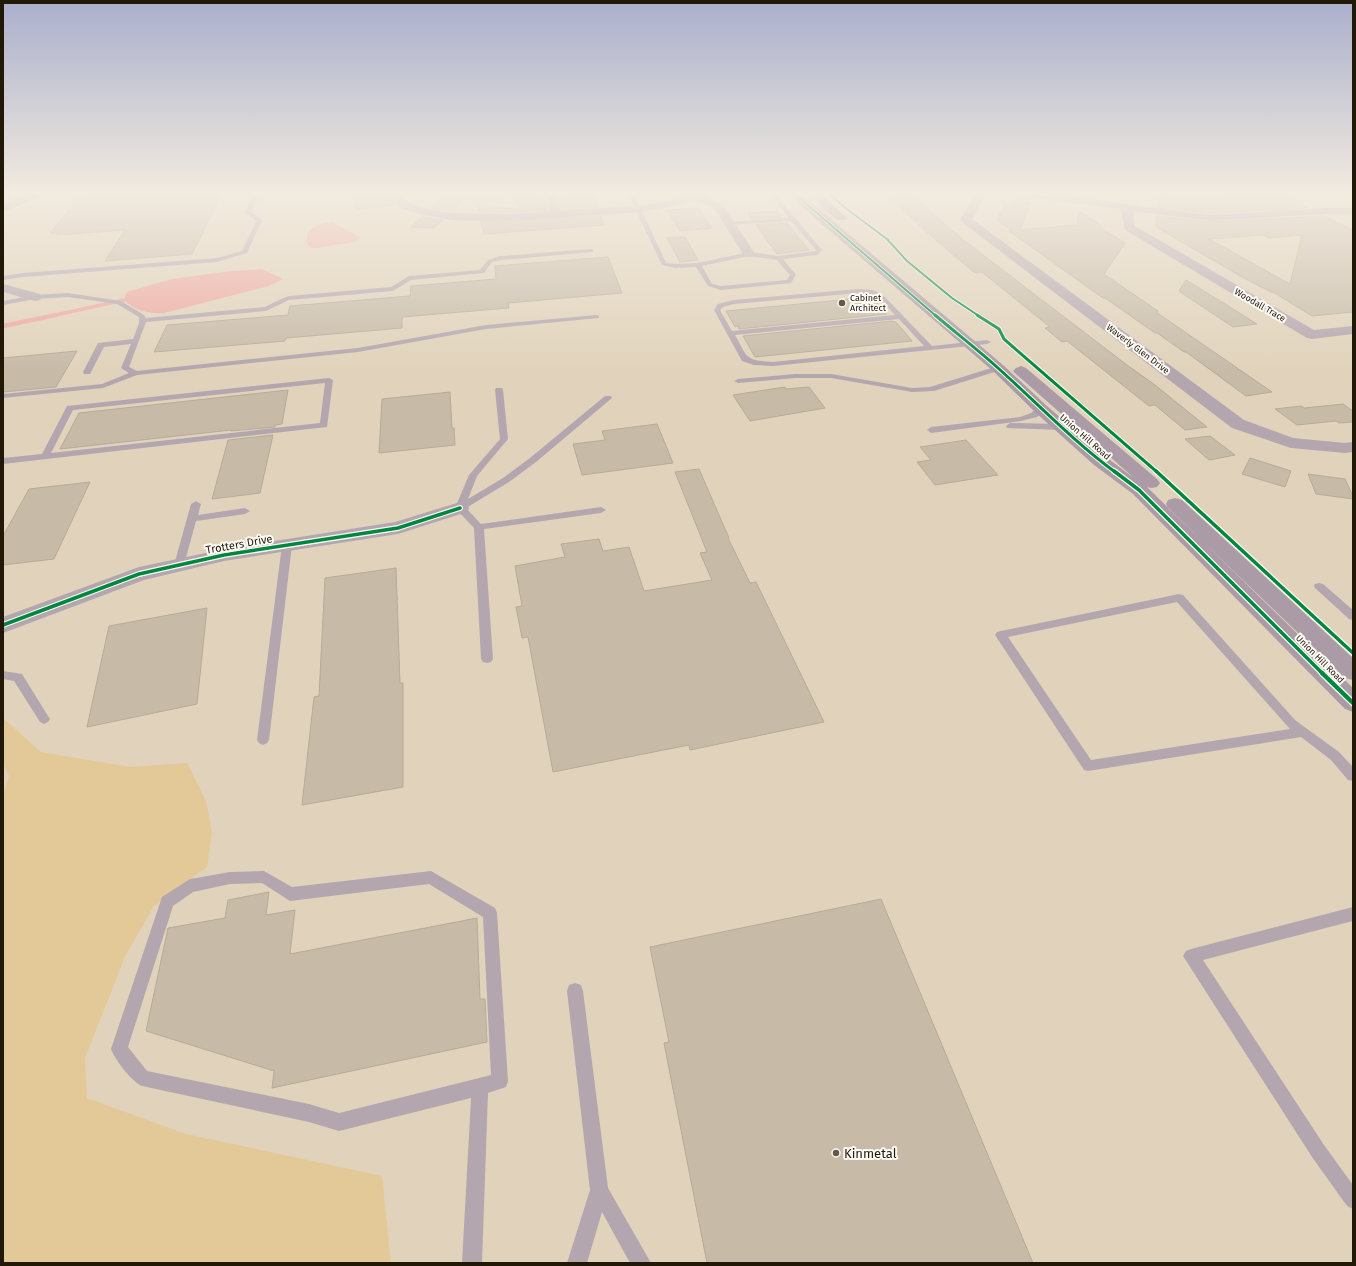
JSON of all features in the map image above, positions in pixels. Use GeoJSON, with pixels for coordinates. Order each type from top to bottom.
{"type":"FeatureCollection","features":[{"type":"Feature","properties":{"kind":"street","name":"Union Hill Road"},"geometry":{"type":"LineString","coordinates":[[866,253],[1145,477],[1353,672]]}},
{"type":"Feature","properties":{"kind":"street","name":"Union Hill Road"},"geometry":{"type":"LineString","coordinates":[[880,253],[978,343],[998,368],[1041,409],[1100,461],[1148,497],[1353,703]]}},
{"type":"Feature","properties":{"kind":"street","name":"Waverly Glen Drive"},"geometry":{"type":"LineString","coordinates":[[1010,253],[1238,424],[1291,443],[1345,448],[1353,447]]}},
{"type":"Feature","properties":{"kind":"street","name":"Woodall Trace"},"geometry":{"type":"LineString","coordinates":[[1172,253],[1312,335],[1353,330]]}},
{"type":"Feature","properties":{"kind":"street"},"geometry":{"type":"LineString","coordinates":[[3,288],[35,297]]}},
{"type":"Feature","properties":{"kind":"street","name":"Trotters Drive"},"geometry":{"type":"LineString","coordinates":[[3,625],[139,574],[224,555],[398,528],[460,508]]}},
{"type":"Feature","properties":{"kind":"lane"},"geometry":{"type":"LineString","coordinates":[[3,278],[23,275],[217,260],[241,253]]}},
{"type":"Feature","properties":{"kind":"lane"},"geometry":{"type":"LineString","coordinates":[[143,320],[266,309],[274,307],[280,302],[298,297],[393,289],[409,278],[482,272],[490,261],[500,258],[564,253]]}},
{"type":"Feature","properties":{"kind":"lane"},"geometry":{"type":"LineString","coordinates":[[659,253],[664,264],[675,266],[698,265],[749,254],[779,258],[817,253]]}},
{"type":"Feature","properties":{"kind":"lane"},"geometry":{"type":"LineString","coordinates":[[698,265],[710,285],[721,288],[789,282],[793,275],[779,258]]}},
{"type":"Feature","properties":{"kind":"lane"},"geometry":{"type":"LineString","coordinates":[[930,348],[881,296],[873,292],[858,291],[734,302],[720,305],[717,310],[744,359],[754,363],[773,364],[930,348],[978,343]]}},
{"type":"Feature","properties":{"kind":"lane"},"geometry":{"type":"LineString","coordinates":[[3,303],[35,297],[68,295],[120,302],[142,316],[143,320],[125,368],[136,373]]}},
{"type":"Feature","properties":{"kind":"lane"},"geometry":{"type":"LineString","coordinates":[[3,396],[103,386],[136,373],[358,350],[486,327],[597,317]]}},
{"type":"Feature","properties":{"kind":"lane"},"geometry":{"type":"LineString","coordinates":[[730,333],[901,317]]}},
{"type":"Feature","properties":{"kind":"lane"},"geometry":{"type":"LineString","coordinates":[[87,372],[101,345],[136,341]]}},
{"type":"Feature","properties":{"kind":"lane"},"geometry":{"type":"LineString","coordinates":[[738,381],[795,376],[830,376],[912,390],[931,389],[998,368]]}},
{"type":"Feature","properties":{"kind":"lane"},"geometry":{"type":"LineString","coordinates":[[3,462],[324,425],[329,380],[70,408],[45,457]]}},
{"type":"Feature","properties":{"kind":"lane"},"geometry":{"type":"LineString","coordinates":[[460,508],[473,475],[504,439],[499,390]]}},
{"type":"Feature","properties":{"kind":"lane"},"geometry":{"type":"LineString","coordinates":[[460,508],[506,480],[533,460],[608,398]]}},
{"type":"Feature","properties":{"kind":"lane"},"geometry":{"type":"LineString","coordinates":[[931,430],[1021,419],[1034,415],[1041,409]]}},
{"type":"Feature","properties":{"kind":"lane"},"geometry":{"type":"LineString","coordinates":[[992,422],[1001,425],[1061,427]]}},
{"type":"Feature","properties":{"kind":"lane"},"geometry":{"type":"LineString","coordinates":[[179,565],[196,504]]}},
{"type":"Feature","properties":{"kind":"lane"},"geometry":{"type":"LineString","coordinates":[[460,508],[479,527],[487,659]]}},
{"type":"Feature","properties":{"kind":"lane"},"geometry":{"type":"LineString","coordinates":[[479,527],[601,510]]}},
{"type":"Feature","properties":{"kind":"lane"},"geometry":{"type":"LineString","coordinates":[[192,519],[245,511]]}},
{"type":"Feature","properties":{"kind":"lane"},"geometry":{"type":"LineString","coordinates":[[263,740],[287,545]]}},
{"type":"Feature","properties":{"kind":"lane"},"geometry":{"type":"LineString","coordinates":[[1318,586],[1353,616]]}},
{"type":"Feature","properties":{"kind":"lane"},"geometry":{"type":"LineString","coordinates":[[1303,732],[1088,766],[1001,635],[1179,598],[1286,718],[1335,756],[1353,776]]}},
{"type":"Feature","properties":{"kind":"lane"},"geometry":{"type":"LineString","coordinates":[[3,675],[18,677],[44,719]]}},
{"type":"Feature","properties":{"kind":"lane"},"geometry":{"type":"LineString","coordinates":[[264,877],[290,894],[432,877],[490,913],[500,1081],[480,1088],[339,1122],[309,1113],[142,1078],[119,1049],[167,902],[190,886],[230,878],[264,877]]}},
{"type":"Feature","properties":{"kind":"lane"},"geometry":{"type":"LineString","coordinates":[[1353,914],[1191,956],[1318,1151],[1353,1200]]}},
{"type":"Feature","properties":{"kind":"lane"},"geometry":{"type":"LineString","coordinates":[[575,991],[599,1190],[641,1263]]}},
{"type":"Feature","properties":{"kind":"lane"},"geometry":{"type":"LineString","coordinates":[[472,1263],[480,1088]]}},
{"type":"Feature","properties":{"kind":"lane"},"geometry":{"type":"LineString","coordinates":[[577,1263],[599,1190]]}},
{"type":"Feature","properties":{"kind":"shaded area"},"geometry":{"type":"Polygon","coordinates":[[[262,269],[283,279],[269,286],[164,313],[143,311],[133,307],[124,300],[127,292],[172,279],[230,271],[262,269]]]}},
{"type":"Feature","properties":{"kind":"shaded area"},"geometry":{"type":"Polygon","coordinates":[[[3,718],[41,752],[130,767],[187,763],[206,801],[212,832],[207,867],[154,906],[125,957],[85,1058],[87,1098],[186,1134],[382,1176],[391,1263],[3,1263],[3,796],[9,776],[3,764],[3,718]]]}},
{"type":"Feature","properties":{"kind":"building"},"geometry":{"type":"Polygon","coordinates":[[[110,253],[192,253],[192,254],[105,261],[110,253]]]}},
{"type":"Feature","properties":{"kind":"building"},"geometry":{"type":"Polygon","coordinates":[[[675,253],[694,253],[698,260],[680,262],[675,253]]]}},
{"type":"Feature","properties":{"kind":"building"},"geometry":{"type":"Polygon","coordinates":[[[951,253],[981,253],[1155,385],[1207,427],[1185,430],[1155,405],[1149,406],[1067,341],[1062,342],[1045,328],[1050,327],[982,272],[975,273],[951,253]]]}},
{"type":"Feature","properties":{"kind":"building"},"geometry":{"type":"Polygon","coordinates":[[[1040,253],[1118,253],[1104,274],[1158,311],[1156,312],[1272,392],[1246,396],[1186,352],[1103,298],[1040,253]]]}},
{"type":"Feature","properties":{"kind":"building"},"geometry":{"type":"Polygon","coordinates":[[[1201,253],[1234,253],[1290,284],[1298,253],[1353,253],[1353,312],[1312,316],[1273,292],[1242,277],[1201,253]]]}},
{"type":"Feature","properties":{"kind":"building"},"geometry":{"type":"Polygon","coordinates":[[[608,257],[622,293],[508,303],[509,308],[402,317],[402,328],[286,338],[285,341],[154,352],[167,325],[288,315],[290,306],[410,296],[411,286],[496,279],[495,266],[608,257]]]}},
{"type":"Feature","properties":{"kind":"building"},"geometry":{"type":"Polygon","coordinates":[[[1186,280],[1257,324],[1233,327],[1179,291],[1186,280]]]}},
{"type":"Feature","properties":{"kind":"building"},"geometry":{"type":"Polygon","coordinates":[[[872,297],[887,314],[739,329],[738,326],[735,327],[726,311],[872,297]]]}},
{"type":"Feature","properties":{"kind":"building"},"geometry":{"type":"Polygon","coordinates":[[[892,321],[896,322],[912,341],[755,357],[743,336],[892,321]]]}},
{"type":"Feature","properties":{"kind":"building"},"geometry":{"type":"Polygon","coordinates":[[[77,351],[56,387],[3,392],[3,358],[77,351]]]}},
{"type":"Feature","properties":{"kind":"building"},"geometry":{"type":"Polygon","coordinates":[[[785,387],[786,389],[809,387],[825,408],[750,421],[733,395],[785,387]]]}},
{"type":"Feature","properties":{"kind":"building"},"geometry":{"type":"Polygon","coordinates":[[[288,390],[282,424],[275,425],[275,427],[231,430],[60,449],[79,413],[288,390]]]}},
{"type":"Feature","properties":{"kind":"building"},"geometry":{"type":"Polygon","coordinates":[[[450,392],[452,428],[454,428],[455,445],[379,453],[382,399],[450,392]]]}},
{"type":"Feature","properties":{"kind":"building"},"geometry":{"type":"Polygon","coordinates":[[[1343,404],[1353,411],[1353,422],[1339,423],[1336,421],[1297,425],[1275,409],[1301,406],[1304,408],[1343,404]]]}},
{"type":"Feature","properties":{"kind":"building"},"geometry":{"type":"Polygon","coordinates":[[[657,424],[673,463],[582,475],[573,444],[605,440],[602,431],[657,424]]]}},
{"type":"Feature","properties":{"kind":"building"},"geometry":{"type":"Polygon","coordinates":[[[273,435],[260,493],[212,499],[228,440],[273,435]]]}},
{"type":"Feature","properties":{"kind":"building"},"geometry":{"type":"Polygon","coordinates":[[[1210,436],[1235,455],[1209,460],[1185,439],[1210,436]]]}},
{"type":"Feature","properties":{"kind":"building"},"geometry":{"type":"Polygon","coordinates":[[[966,440],[998,475],[935,485],[917,462],[931,460],[920,447],[966,440]]]}},
{"type":"Feature","properties":{"kind":"building"},"geometry":{"type":"Polygon","coordinates":[[[1250,458],[1291,471],[1285,487],[1242,474],[1250,458]]]}},
{"type":"Feature","properties":{"kind":"building"},"geometry":{"type":"Polygon","coordinates":[[[699,469],[728,538],[750,583],[756,582],[824,722],[690,750],[689,745],[553,772],[528,637],[522,638],[516,607],[522,606],[515,566],[565,557],[561,544],[599,539],[603,551],[629,547],[644,591],[712,580],[700,553],[707,552],[675,472],[699,469]]]}},
{"type":"Feature","properties":{"kind":"building"},"geometry":{"type":"Polygon","coordinates":[[[1308,474],[1345,479],[1353,499],[1316,494],[1308,474]]]}},
{"type":"Feature","properties":{"kind":"building"},"geometry":{"type":"Polygon","coordinates":[[[90,482],[54,559],[3,565],[3,536],[29,489],[90,482]]]}},
{"type":"Feature","properties":{"kind":"building"},"geometry":{"type":"Polygon","coordinates":[[[396,568],[400,683],[403,683],[403,787],[302,805],[314,697],[319,696],[325,578],[396,568]]]}},
{"type":"Feature","properties":{"kind":"building"},"geometry":{"type":"Polygon","coordinates":[[[207,608],[197,704],[87,727],[109,626],[207,608]]]}},
{"type":"Feature","properties":{"kind":"building"},"geometry":{"type":"Polygon","coordinates":[[[269,892],[266,915],[295,910],[290,954],[477,918],[480,999],[485,999],[487,1042],[272,1088],[274,1071],[146,1031],[168,928],[225,918],[228,900],[269,892]]]}},
{"type":"Feature","properties":{"kind":"building","name":"Kinmetal"},"geometry":{"type":"Polygon","coordinates":[[[881,899],[1033,1263],[707,1263],[664,1043],[669,1042],[650,947],[881,899]]]}},
{"type":"Feature","properties":{"kind":"waterway"},"geometry":{"type":"LineString","coordinates":[[51,316],[124,300]]}},
{"type":"Feature","properties":{"kind":"waterway"},"geometry":{"type":"LineString","coordinates":[[3,326],[56,315]]}},
{"type":"Feature","properties":{"kind":"cycle path"},"geometry":{"type":"LineString","coordinates":[[863,253],[998,368],[1041,409],[1100,461],[1139,490],[1353,703]]}},
{"type":"Feature","properties":{"kind":"cycle path"},"geometry":{"type":"LineString","coordinates":[[900,253],[907,261],[952,298],[999,329],[1004,339],[1148,464],[1353,653]]}},
{"type":"Feature","properties":{"kind":"cycle path"},"geometry":{"type":"LineString","coordinates":[[3,625],[139,574],[224,555],[398,528],[460,508]]}},
{"type":"Feature","properties":{"kind":"place","name":"Cabinet Architect"},"geometry":{"type":"Point","coordinates":[842,303]}},
{"type":"Feature","properties":{"kind":"place","name":"Kinmetal"},"geometry":{"type":"Point","coordinates":[836,1153]}}]}
